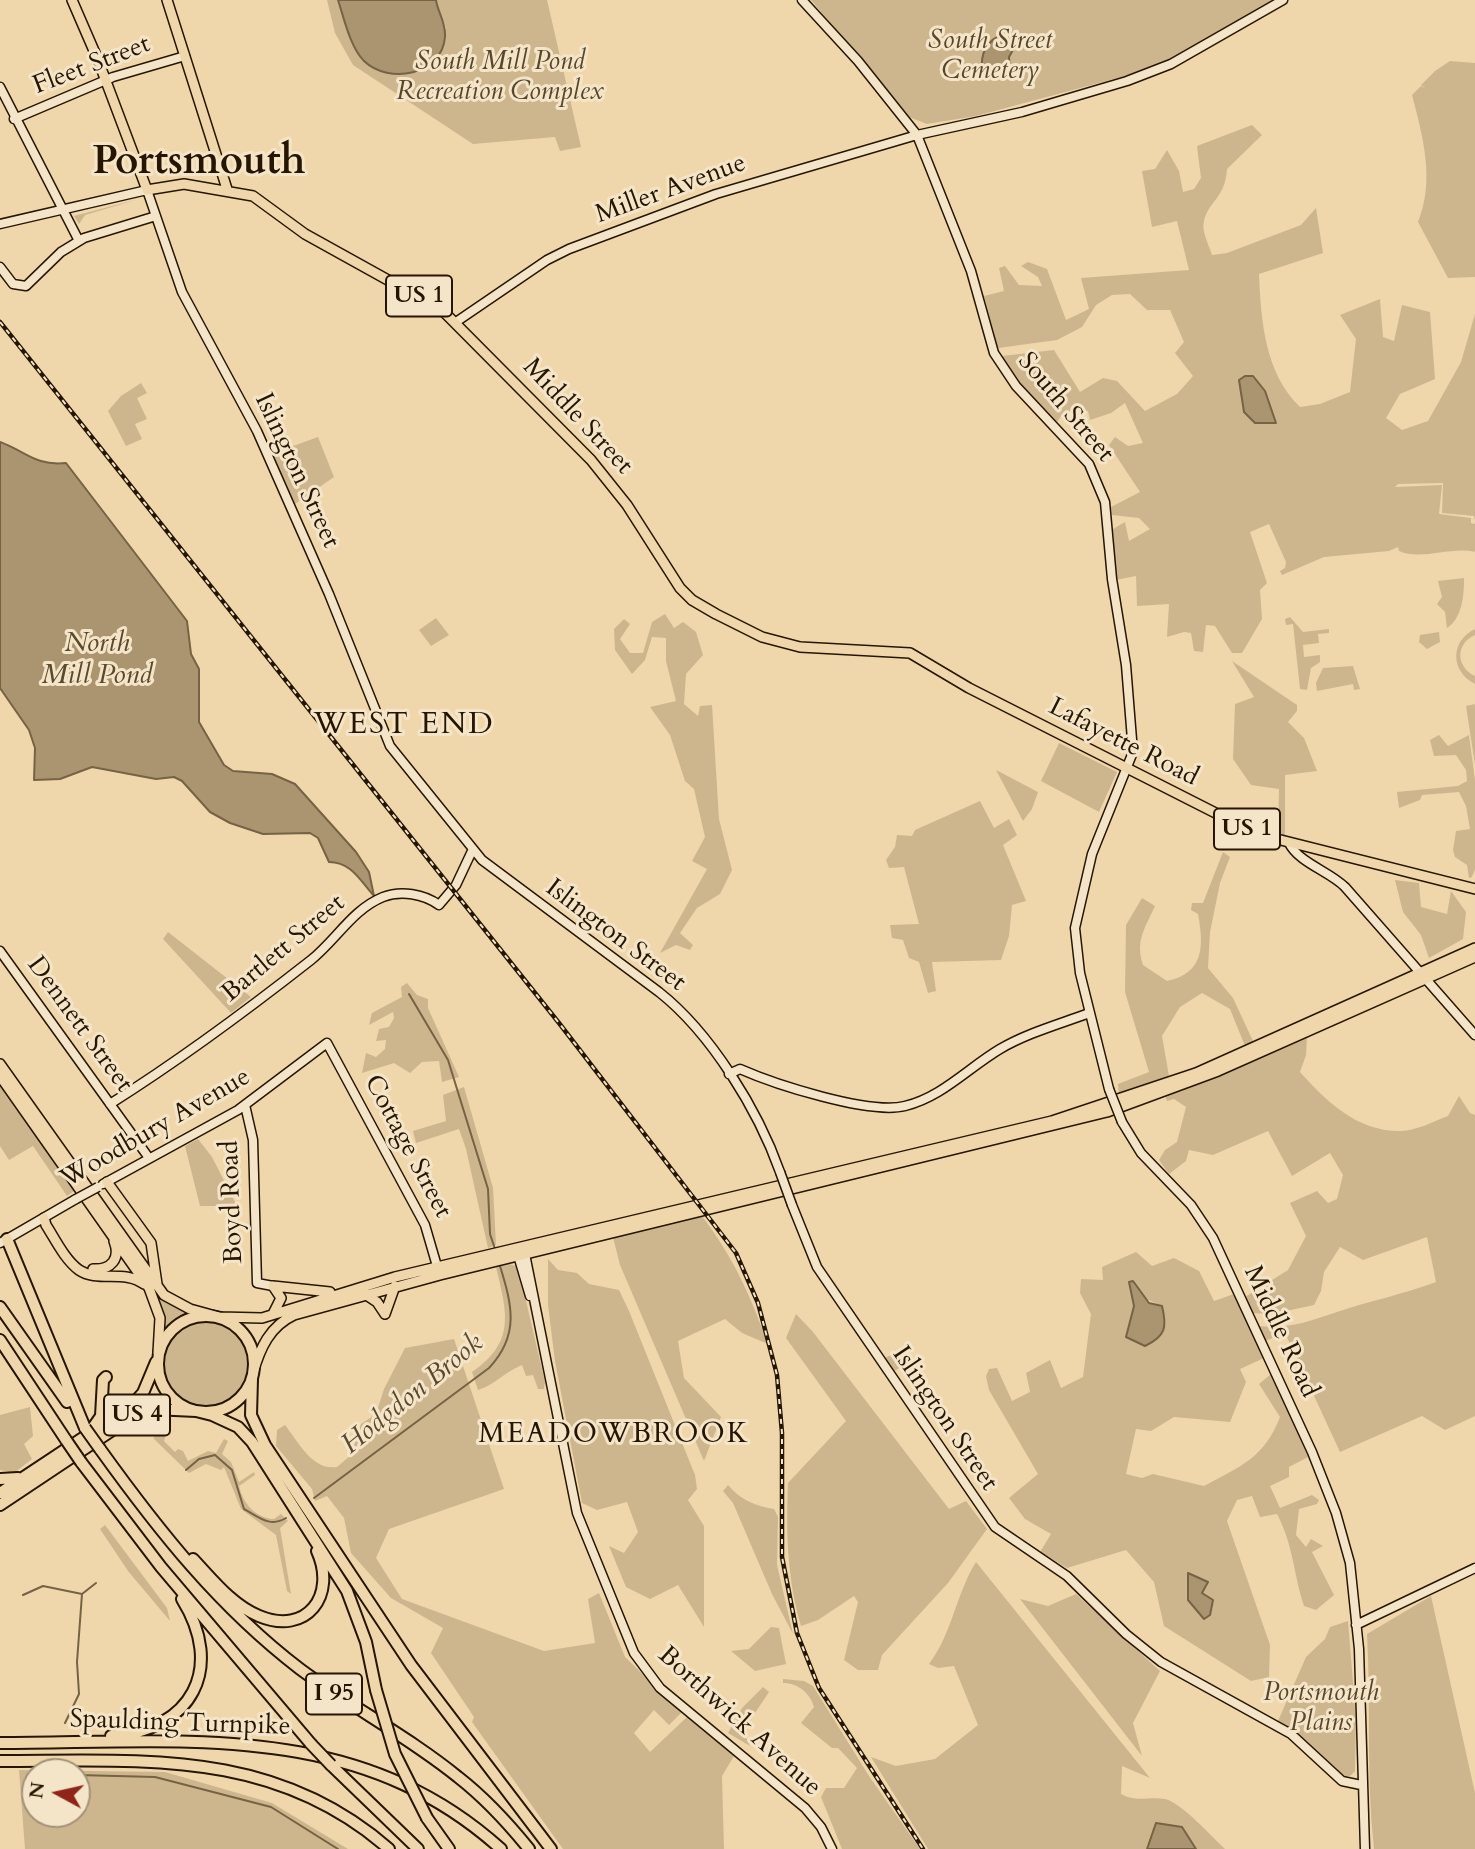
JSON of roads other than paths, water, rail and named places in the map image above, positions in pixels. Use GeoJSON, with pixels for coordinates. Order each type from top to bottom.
{"type":"FeatureCollection","features":[{"type":"Feature","properties":{"kind":"highway"},"geometry":{"type":"LineString","coordinates":[[4,1241],[85,1427]]}},
{"type":"Feature","properties":{"kind":"highway","name":"I 95"},"geometry":{"type":"LineString","coordinates":[[0,1307],[153,1521],[204,1582],[265,1640],[337,1696],[458,1776],[495,1810],[529,1849]]}},
{"type":"Feature","properties":{"kind":"highway"},"geometry":{"type":"LineString","coordinates":[[0,1493],[127,1409],[147,1386],[166,1336],[179,1324],[201,1315],[219,1317],[235,1325],[247,1338],[253,1355],[251,1415],[265,1445],[411,1665],[551,1849]]}},
{"type":"Feature","properties":{"kind":"highway","name":"I 95"},"geometry":{"type":"LineString","coordinates":[[0,1340],[81,1462],[162,1567],[331,1765],[418,1849]]}},
{"type":"Feature","properties":{"kind":"highway"},"geometry":{"type":"LineString","coordinates":[[158,1353],[157,1369],[165,1388],[177,1402],[231,1423],[244,1432],[338,1575],[354,1607],[366,1642],[376,1690],[395,1754],[427,1818],[449,1849]]}},
{"type":"Feature","properties":{"kind":"highway"},"geometry":{"type":"LineString","coordinates":[[197,1411],[212,1412],[229,1406],[243,1395],[252,1376]]}},
{"type":"Feature","properties":{"kind":"highway"},"geometry":{"type":"LineString","coordinates":[[81,1440],[99,1420],[103,1380],[106,1377],[110,1406],[127,1409]]}},
{"type":"Feature","properties":{"kind":"highway","name":"US 4"},"geometry":{"type":"LineString","coordinates":[[0,1505],[138,1415],[157,1409],[197,1411]]}},
{"type":"Feature","properties":{"kind":"highway"},"geometry":{"type":"LineString","coordinates":[[0,1479],[27,1475]]}},
{"type":"Feature","properties":{"kind":"highway"},"geometry":{"type":"LineString","coordinates":[[153,1521],[241,1606],[259,1616],[285,1621],[298,1619],[313,1608],[324,1584],[320,1558],[302,1519]]}},
{"type":"Feature","properties":{"kind":"highway"},"geometry":{"type":"LineString","coordinates":[[0,1741],[134,1734],[161,1725],[178,1712],[197,1683],[202,1647],[193,1617],[162,1567]]}},
{"type":"Feature","properties":{"kind":"highway","name":"Spaulding Turnpike"},"geometry":{"type":"LineString","coordinates":[[0,1741],[221,1743],[307,1752],[357,1765],[412,1788],[464,1819],[501,1849]]}},
{"type":"Feature","properties":{"kind":"highway","name":"Spaulding Turnpike"},"geometry":{"type":"LineString","coordinates":[[0,1761],[165,1762],[233,1770],[314,1798],[358,1825],[389,1849]]}},
{"type":"Feature","properties":{"kind":"main road"},"geometry":{"type":"LineString","coordinates":[[72,0],[147,190]]}},
{"type":"Feature","properties":{"kind":"main road"},"geometry":{"type":"LineString","coordinates":[[167,0],[227,190]]}},
{"type":"Feature","properties":{"kind":"main road"},"geometry":{"type":"LineString","coordinates":[[214,187],[220,185],[221,171]]}},
{"type":"Feature","properties":{"kind":"main road","name":"Middle Street"},"geometry":{"type":"LineString","coordinates":[[147,190],[184,184],[214,187],[260,199],[305,234],[429,301],[456,322],[608,479],[680,588],[696,603],[780,643],[828,650],[907,652],[957,682]]}},
{"type":"Feature","properties":{"kind":"main road","name":"Lafayette Road"},"geometry":{"type":"LineString","coordinates":[[957,682],[1257,834],[1475,889]]}},
{"type":"Feature","properties":{"kind":"main road"},"geometry":{"type":"LineString","coordinates":[[1423,975],[1475,947]]}},
{"type":"Feature","properties":{"kind":"main road"},"geometry":{"type":"LineString","coordinates":[[44,1218],[46,1225],[78,1269],[90,1275],[131,1277],[175,1303],[219,1317],[250,1319],[272,1315],[343,1292],[521,1252],[1093,1110],[1222,1062],[1423,975],[1475,957]]}},
{"type":"Feature","properties":{"kind":"main road"},"geometry":{"type":"LineString","coordinates":[[0,1065],[127,1244],[153,1288]]}},
{"type":"Feature","properties":{"kind":"main road"},"geometry":{"type":"LineString","coordinates":[[0,1076],[153,1288]]}},
{"type":"Feature","properties":{"kind":"main road"},"geometry":{"type":"LineString","coordinates":[[107,1182],[148,1238],[155,1254],[153,1288],[160,1318],[158,1353]]}},
{"type":"Feature","properties":{"kind":"main road"},"geometry":{"type":"LineString","coordinates":[[44,1218],[51,1222],[80,1263],[93,1269],[105,1269],[114,1261],[117,1248],[111,1233]]}},
{"type":"Feature","properties":{"kind":"main road"},"geometry":{"type":"LineString","coordinates":[[127,1244],[140,1247],[148,1238]]}},
{"type":"Feature","properties":{"kind":"main road"},"geometry":{"type":"LineString","coordinates":[[252,1376],[266,1339],[281,1322],[294,1315],[439,1271]]}},
{"type":"Feature","properties":{"kind":"main road"},"geometry":{"type":"LineString","coordinates":[[273,1286],[313,1292],[343,1292]]}},
{"type":"Feature","properties":{"kind":"main road"},"geometry":{"type":"LineString","coordinates":[[272,1315],[281,1298],[273,1286]]}},
{"type":"Feature","properties":{"kind":"main road"},"geometry":{"type":"LineString","coordinates":[[365,1294],[377,1302],[385,1314],[395,1286]]}},
{"type":"Feature","properties":{"kind":"street","name":"South Street"},"geometry":{"type":"LineString","coordinates":[[802,0],[840,40],[917,135],[971,271],[986,329],[998,360],[1016,386],[1089,464],[1102,489],[1108,512],[1112,579],[1129,690],[1133,752],[1091,854],[1075,928]]}},
{"type":"Feature","properties":{"kind":"street","name":"Miller Avenue"},"geometry":{"type":"LineString","coordinates":[[456,322],[547,260],[569,249],[711,195],[917,135],[1022,112],[1157,71],[1283,0]]}},
{"type":"Feature","properties":{"kind":"street","name":"Fleet Street"},"geometry":{"type":"LineString","coordinates":[[14,118],[106,81],[185,56]]}},
{"type":"Feature","properties":{"kind":"street"},"geometry":{"type":"LineString","coordinates":[[0,87],[79,241]]}},
{"type":"Feature","properties":{"kind":"street"},"geometry":{"type":"LineString","coordinates":[[0,224],[147,190]]}},
{"type":"Feature","properties":{"kind":"street","name":"Islington Street"},"geometry":{"type":"LineString","coordinates":[[147,190],[182,292],[268,454],[329,594],[386,738],[472,851],[502,877],[663,995],[729,1074],[761,1126],[817,1267],[995,1527],[1067,1576],[1126,1634],[1161,1662],[1291,1734],[1342,1781],[1361,1784]]}},
{"type":"Feature","properties":{"kind":"street"},"geometry":{"type":"LineString","coordinates":[[0,267],[11,282],[18,286],[29,284],[61,252],[79,241],[156,216]]}},
{"type":"Feature","properties":{"kind":"street"},"geometry":{"type":"LineString","coordinates":[[1289,843],[1295,853],[1341,883],[1475,1035]]}},
{"type":"Feature","properties":{"kind":"street","name":"Bartlett Street"},"geometry":{"type":"LineString","coordinates":[[110,1104],[171,1065],[313,959],[368,905],[380,898],[397,894],[425,896],[439,905],[456,885],[472,851]]}},
{"type":"Feature","properties":{"kind":"street","name":"Middle Road"},"geometry":{"type":"LineString","coordinates":[[1075,928],[1078,964],[1089,1013],[1109,1089],[1122,1122],[1137,1148],[1195,1210],[1213,1238],[1328,1491],[1350,1563],[1362,1699],[1361,1784],[1365,1849]]}},
{"type":"Feature","properties":{"kind":"street","name":"Dennett Street"},"geometry":{"type":"LineString","coordinates":[[0,951],[149,1158]]}},
{"type":"Feature","properties":{"kind":"street"},"geometry":{"type":"LineString","coordinates":[[729,1074],[740,1069],[765,1081],[827,1096],[882,1107],[903,1106],[940,1091],[1016,1041],[1089,1013]]}},
{"type":"Feature","properties":{"kind":"street","name":"Woodbury Avenue"},"geometry":{"type":"LineString","coordinates":[[4,1241],[245,1105],[327,1043]]}},
{"type":"Feature","properties":{"kind":"street","name":"Cottage Street"},"geometry":{"type":"LineString","coordinates":[[327,1043],[425,1224],[439,1271]]}},
{"type":"Feature","properties":{"kind":"street","name":"Boyd Road"},"geometry":{"type":"LineString","coordinates":[[245,1105],[253,1140],[257,1283],[273,1286]]}},
{"type":"Feature","properties":{"kind":"street","name":"Borthwick Avenue"},"geometry":{"type":"LineString","coordinates":[[521,1252],[579,1520],[638,1661],[660,1688],[805,1808],[821,1827],[832,1849]]}},
{"type":"Feature","properties":{"kind":"street"},"geometry":{"type":"LineString","coordinates":[[1356,1625],[1475,1568]]}},
{"type":"Feature","properties":{"kind":"water"},"geometry":{"type":"Polygon","coordinates":[[[338,0],[436,0],[445,32],[442,50],[425,68],[413,72],[387,73],[375,68],[364,61],[355,48],[338,0]]]}},
{"type":"Feature","properties":{"kind":"water"},"geometry":{"type":"Polygon","coordinates":[[[1012,33],[1018,41],[1009,57],[1010,70],[1006,74],[995,75],[982,69],[983,55],[989,44],[999,36],[1012,33]]]}},
{"type":"Feature","properties":{"kind":"water"},"geometry":{"type":"Polygon","coordinates":[[[1245,376],[1253,376],[1265,391],[1276,423],[1255,423],[1244,412],[1239,380],[1245,376]]]}},
{"type":"Feature","properties":{"kind":"water","name":"North Mill Pond"},"geometry":{"type":"Polygon","coordinates":[[[0,442],[39,460],[66,463],[187,621],[191,654],[199,669],[199,722],[224,765],[233,771],[272,774],[295,784],[356,852],[369,872],[374,896],[349,869],[329,862],[318,838],[310,833],[263,834],[230,823],[210,812],[182,781],[174,777],[156,779],[92,767],[60,779],[34,780],[35,748],[29,730],[0,688],[0,442]]]}},
{"type":"Feature","properties":{"kind":"water"},"geometry":{"type":"Polygon","coordinates":[[[1133,1281],[1149,1303],[1162,1306],[1164,1313],[1161,1334],[1145,1346],[1126,1337],[1134,1306],[1129,1282],[1133,1281]]]}},
{"type":"Feature","properties":{"kind":"water"},"geometry":{"type":"Polygon","coordinates":[[[1188,1573],[1208,1582],[1202,1593],[1213,1600],[1210,1615],[1204,1619],[1188,1600],[1188,1573]]]}},
{"type":"Feature","properties":{"kind":"water"},"geometry":{"type":"Polygon","coordinates":[[[1156,1823],[1182,1827],[1196,1849],[1147,1849],[1156,1823]]]}},
{"type":"Feature","properties":{"kind":"waterway","name":"Hodgdon Brook"},"geometry":{"type":"LineString","coordinates":[[409,994],[448,1060],[488,1189],[490,1234],[495,1249]]}},
{"type":"Feature","properties":{"kind":"waterway","name":"Hodgdon Brook"},"geometry":{"type":"LineString","coordinates":[[314,1498],[489,1368],[499,1356],[509,1332],[511,1319],[508,1294],[500,1266]]}},
{"type":"Feature","properties":{"kind":"waterway","name":"Hodgdon Brook"},"geometry":{"type":"LineString","coordinates":[[186,1470],[199,1459],[215,1455],[232,1470],[244,1509],[270,1522],[286,1518]]}},
{"type":"Feature","properties":{"kind":"waterway","name":"Hodgdon Brook"},"geometry":{"type":"LineString","coordinates":[[23,1595],[43,1586],[82,1594],[96,1583]]}},
{"type":"Feature","properties":{"kind":"waterway"},"geometry":{"type":"LineString","coordinates":[[65,1723],[79,1694],[77,1662],[82,1594]]}},
{"type":"Feature","properties":{"kind":"waterway"},"geometry":{"type":"LineString","coordinates":[[91,1775],[155,1777],[271,1807],[338,1849]]}},
{"type":"Feature","properties":{"kind":"railway"},"geometry":{"type":"LineString","coordinates":[[0,322],[559,1023],[736,1253],[758,1303],[777,1375],[782,1433],[782,1557],[797,1633],[819,1688],[923,1849]]}},
{"type":"Feature","properties":{"kind":"district","name":"Portsmouth"},"geometry":{"type":"Point","coordinates":[199,164]}},
{"type":"Feature","properties":{"kind":"district","name":"WEST END"},"geometry":{"type":"Point","coordinates":[404,726]}},
{"type":"Feature","properties":{"kind":"district","name":"MEADOWBROOK"},"geometry":{"type":"Point","coordinates":[614,1436]}},
{"type":"Feature","properties":{"kind":"park label","name":"South Street Cemetery"},"geometry":{"type":"Point","coordinates":[990,57]}},
{"type":"Feature","properties":{"kind":"park label","name":"South Mill Pond Recreation Complex"},"geometry":{"type":"Point","coordinates":[500,78]}},
{"type":"Feature","properties":{"kind":"park label","name":"Portsmouth Plains"},"geometry":{"type":"Point","coordinates":[1321,1709]}}]}
